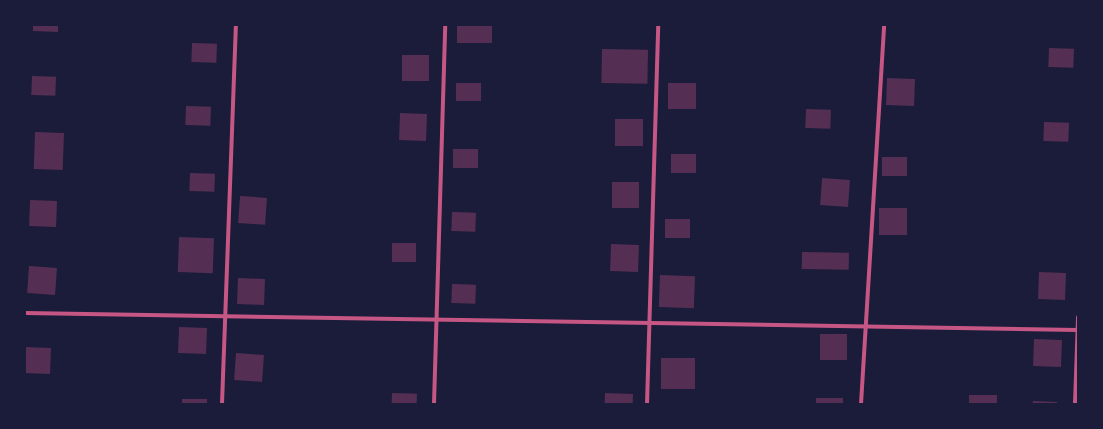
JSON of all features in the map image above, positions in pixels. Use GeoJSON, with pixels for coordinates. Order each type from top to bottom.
{"type":"FeatureCollection","features":[{"type":"Feature","properties":{"kind":"lane"},"geometry":{"type":"LineString","coordinates":[[222,404],[236,25]]}},
{"type":"Feature","properties":{"kind":"lane"},"geometry":{"type":"LineString","coordinates":[[434,404],[445,25]]}},
{"type":"Feature","properties":{"kind":"lane"},"geometry":{"type":"LineString","coordinates":[[647,404],[658,25]]}},
{"type":"Feature","properties":{"kind":"lane"},"geometry":{"type":"LineString","coordinates":[[861,404],[863,323],[884,25]]}},
{"type":"Feature","properties":{"kind":"lane"},"geometry":{"type":"LineString","coordinates":[[25,313],[649,323],[863,323],[1078,330]]}},
{"type":"Feature","properties":{"kind":"lane"},"geometry":{"type":"LineString","coordinates":[[1075,404],[1078,317]]}},
{"type":"Feature","properties":{"kind":"building"},"geometry":{"type":"Polygon","coordinates":[[[33,25],[58,25],[58,32],[33,31],[33,25]]]}},
{"type":"Feature","properties":{"kind":"building"},"geometry":{"type":"Polygon","coordinates":[[[457,25],[492,25],[492,43],[457,43],[457,25]]]}},
{"type":"Feature","properties":{"kind":"building"},"geometry":{"type":"Polygon","coordinates":[[[192,43],[217,44],[216,63],[191,62],[192,43]]]}},
{"type":"Feature","properties":{"kind":"building"},"geometry":{"type":"Polygon","coordinates":[[[1049,48],[1074,49],[1073,68],[1048,67],[1049,48]]]}},
{"type":"Feature","properties":{"kind":"building"},"geometry":{"type":"Polygon","coordinates":[[[602,49],[648,50],[647,84],[601,83],[602,49]]]}},
{"type":"Feature","properties":{"kind":"building"},"geometry":{"type":"Polygon","coordinates":[[[402,55],[429,55],[429,81],[402,81],[402,55]]]}},
{"type":"Feature","properties":{"kind":"building"},"geometry":{"type":"Polygon","coordinates":[[[32,76],[56,77],[55,96],[31,95],[32,76]]]}},
{"type":"Feature","properties":{"kind":"building"},"geometry":{"type":"Polygon","coordinates":[[[887,78],[915,79],[914,106],[886,105],[887,78]]]}},
{"type":"Feature","properties":{"kind":"building"},"geometry":{"type":"Polygon","coordinates":[[[456,83],[481,83],[481,101],[456,101],[456,83]]]}},
{"type":"Feature","properties":{"kind":"building"},"geometry":{"type":"Polygon","coordinates":[[[668,83],[696,83],[696,109],[668,109],[668,83]]]}},
{"type":"Feature","properties":{"kind":"building"},"geometry":{"type":"Polygon","coordinates":[[[186,106],[211,107],[210,126],[185,125],[186,106]]]}},
{"type":"Feature","properties":{"kind":"building"},"geometry":{"type":"Polygon","coordinates":[[[806,109],[831,110],[830,129],[805,128],[806,109]]]}},
{"type":"Feature","properties":{"kind":"building"},"geometry":{"type":"Polygon","coordinates":[[[400,113],[427,114],[426,141],[399,140],[400,113]]]}},
{"type":"Feature","properties":{"kind":"building"},"geometry":{"type":"Polygon","coordinates":[[[615,119],[643,119],[643,146],[615,146],[615,119]]]}},
{"type":"Feature","properties":{"kind":"building"},"geometry":{"type":"Polygon","coordinates":[[[1044,122],[1069,123],[1068,142],[1043,141],[1044,122]]]}},
{"type":"Feature","properties":{"kind":"building"},"geometry":{"type":"Polygon","coordinates":[[[35,132],[64,133],[63,170],[34,169],[35,132]]]}},
{"type":"Feature","properties":{"kind":"building"},"geometry":{"type":"Polygon","coordinates":[[[453,149],[478,149],[478,168],[453,168],[453,149]]]}},
{"type":"Feature","properties":{"kind":"building"},"geometry":{"type":"Polygon","coordinates":[[[671,154],[696,154],[696,173],[671,173],[671,154]]]}},
{"type":"Feature","properties":{"kind":"building"},"geometry":{"type":"Polygon","coordinates":[[[882,157],[907,157],[907,176],[882,176],[882,157]]]}},
{"type":"Feature","properties":{"kind":"building"},"geometry":{"type":"Polygon","coordinates":[[[190,173],[215,174],[214,192],[189,191],[190,173]]]}},
{"type":"Feature","properties":{"kind":"building"},"geometry":{"type":"Polygon","coordinates":[[[822,178],[850,180],[848,207],[820,205],[822,178]]]}},
{"type":"Feature","properties":{"kind":"building"},"geometry":{"type":"Polygon","coordinates":[[[612,182],[639,182],[639,208],[612,208],[612,182]]]}},
{"type":"Feature","properties":{"kind":"building"},"geometry":{"type":"Polygon","coordinates":[[[240,196],[267,198],[265,225],[238,223],[240,196]]]}},
{"type":"Feature","properties":{"kind":"building"},"geometry":{"type":"Polygon","coordinates":[[[30,200],[57,201],[56,227],[29,226],[30,200]]]}},
{"type":"Feature","properties":{"kind":"building"},"geometry":{"type":"Polygon","coordinates":[[[879,208],[907,208],[907,235],[879,235],[879,208]]]}},
{"type":"Feature","properties":{"kind":"building"},"geometry":{"type":"Polygon","coordinates":[[[452,212],[476,213],[475,232],[451,231],[452,212]]]}},
{"type":"Feature","properties":{"kind":"building"},"geometry":{"type":"Polygon","coordinates":[[[665,219],[690,219],[690,238],[665,238],[665,219]]]}},
{"type":"Feature","properties":{"kind":"building"},"geometry":{"type":"Polygon","coordinates":[[[179,237],[214,238],[213,273],[178,272],[179,237]]]}},
{"type":"Feature","properties":{"kind":"building"},"geometry":{"type":"Polygon","coordinates":[[[392,243],[416,243],[416,262],[392,262],[392,243]]]}},
{"type":"Feature","properties":{"kind":"building"},"geometry":{"type":"Polygon","coordinates":[[[611,244],[639,245],[638,272],[610,271],[611,244]]]}},
{"type":"Feature","properties":{"kind":"building"},"geometry":{"type":"Polygon","coordinates":[[[802,252],[849,253],[849,270],[802,269],[802,252]]]}},
{"type":"Feature","properties":{"kind":"building"},"geometry":{"type":"Polygon","coordinates":[[[29,266],[57,268],[55,295],[27,293],[29,266]]]}},
{"type":"Feature","properties":{"kind":"building"},"geometry":{"type":"Polygon","coordinates":[[[1039,272],[1066,273],[1065,300],[1038,299],[1039,272]]]}},
{"type":"Feature","properties":{"kind":"building"},"geometry":{"type":"Polygon","coordinates":[[[660,275],[695,276],[694,308],[659,307],[660,275]]]}},
{"type":"Feature","properties":{"kind":"building"},"geometry":{"type":"Polygon","coordinates":[[[238,278],[265,279],[264,305],[237,304],[238,278]]]}},
{"type":"Feature","properties":{"kind":"building"},"geometry":{"type":"Polygon","coordinates":[[[452,284],[476,285],[475,304],[451,303],[452,284]]]}},
{"type":"Feature","properties":{"kind":"building"},"geometry":{"type":"Polygon","coordinates":[[[179,327],[207,328],[206,354],[178,353],[179,327]]]}},
{"type":"Feature","properties":{"kind":"building"},"geometry":{"type":"Polygon","coordinates":[[[820,334],[847,334],[847,360],[820,360],[820,334]]]}},
{"type":"Feature","properties":{"kind":"building"},"geometry":{"type":"Polygon","coordinates":[[[1034,339],[1062,340],[1061,367],[1033,366],[1034,339]]]}},
{"type":"Feature","properties":{"kind":"building"},"geometry":{"type":"Polygon","coordinates":[[[25,347],[51,348],[50,374],[25,373],[25,347]]]}},
{"type":"Feature","properties":{"kind":"building"},"geometry":{"type":"Polygon","coordinates":[[[236,353],[264,355],[262,382],[234,380],[236,353]]]}},
{"type":"Feature","properties":{"kind":"building"},"geometry":{"type":"Polygon","coordinates":[[[661,358],[695,358],[695,389],[661,389],[661,358]]]}},
{"type":"Feature","properties":{"kind":"building"},"geometry":{"type":"Polygon","coordinates":[[[392,393],[417,394],[417,404],[392,404],[392,393]]]}},
{"type":"Feature","properties":{"kind":"building"},"geometry":{"type":"Polygon","coordinates":[[[605,393],[633,394],[633,404],[605,404],[605,393]]]}},
{"type":"Feature","properties":{"kind":"building"},"geometry":{"type":"Polygon","coordinates":[[[969,395],[997,395],[997,404],[969,404],[969,395]]]}},
{"type":"Feature","properties":{"kind":"building"},"geometry":{"type":"Polygon","coordinates":[[[816,398],[843,398],[843,404],[816,404],[816,398]]]}},
{"type":"Feature","properties":{"kind":"building"},"geometry":{"type":"Polygon","coordinates":[[[182,399],[207,399],[207,404],[182,404],[182,399]]]}},
{"type":"Feature","properties":{"kind":"building"},"geometry":{"type":"Polygon","coordinates":[[[1033,401],[1057,402],[1057,404],[1032,404],[1033,401]]]}}]}
